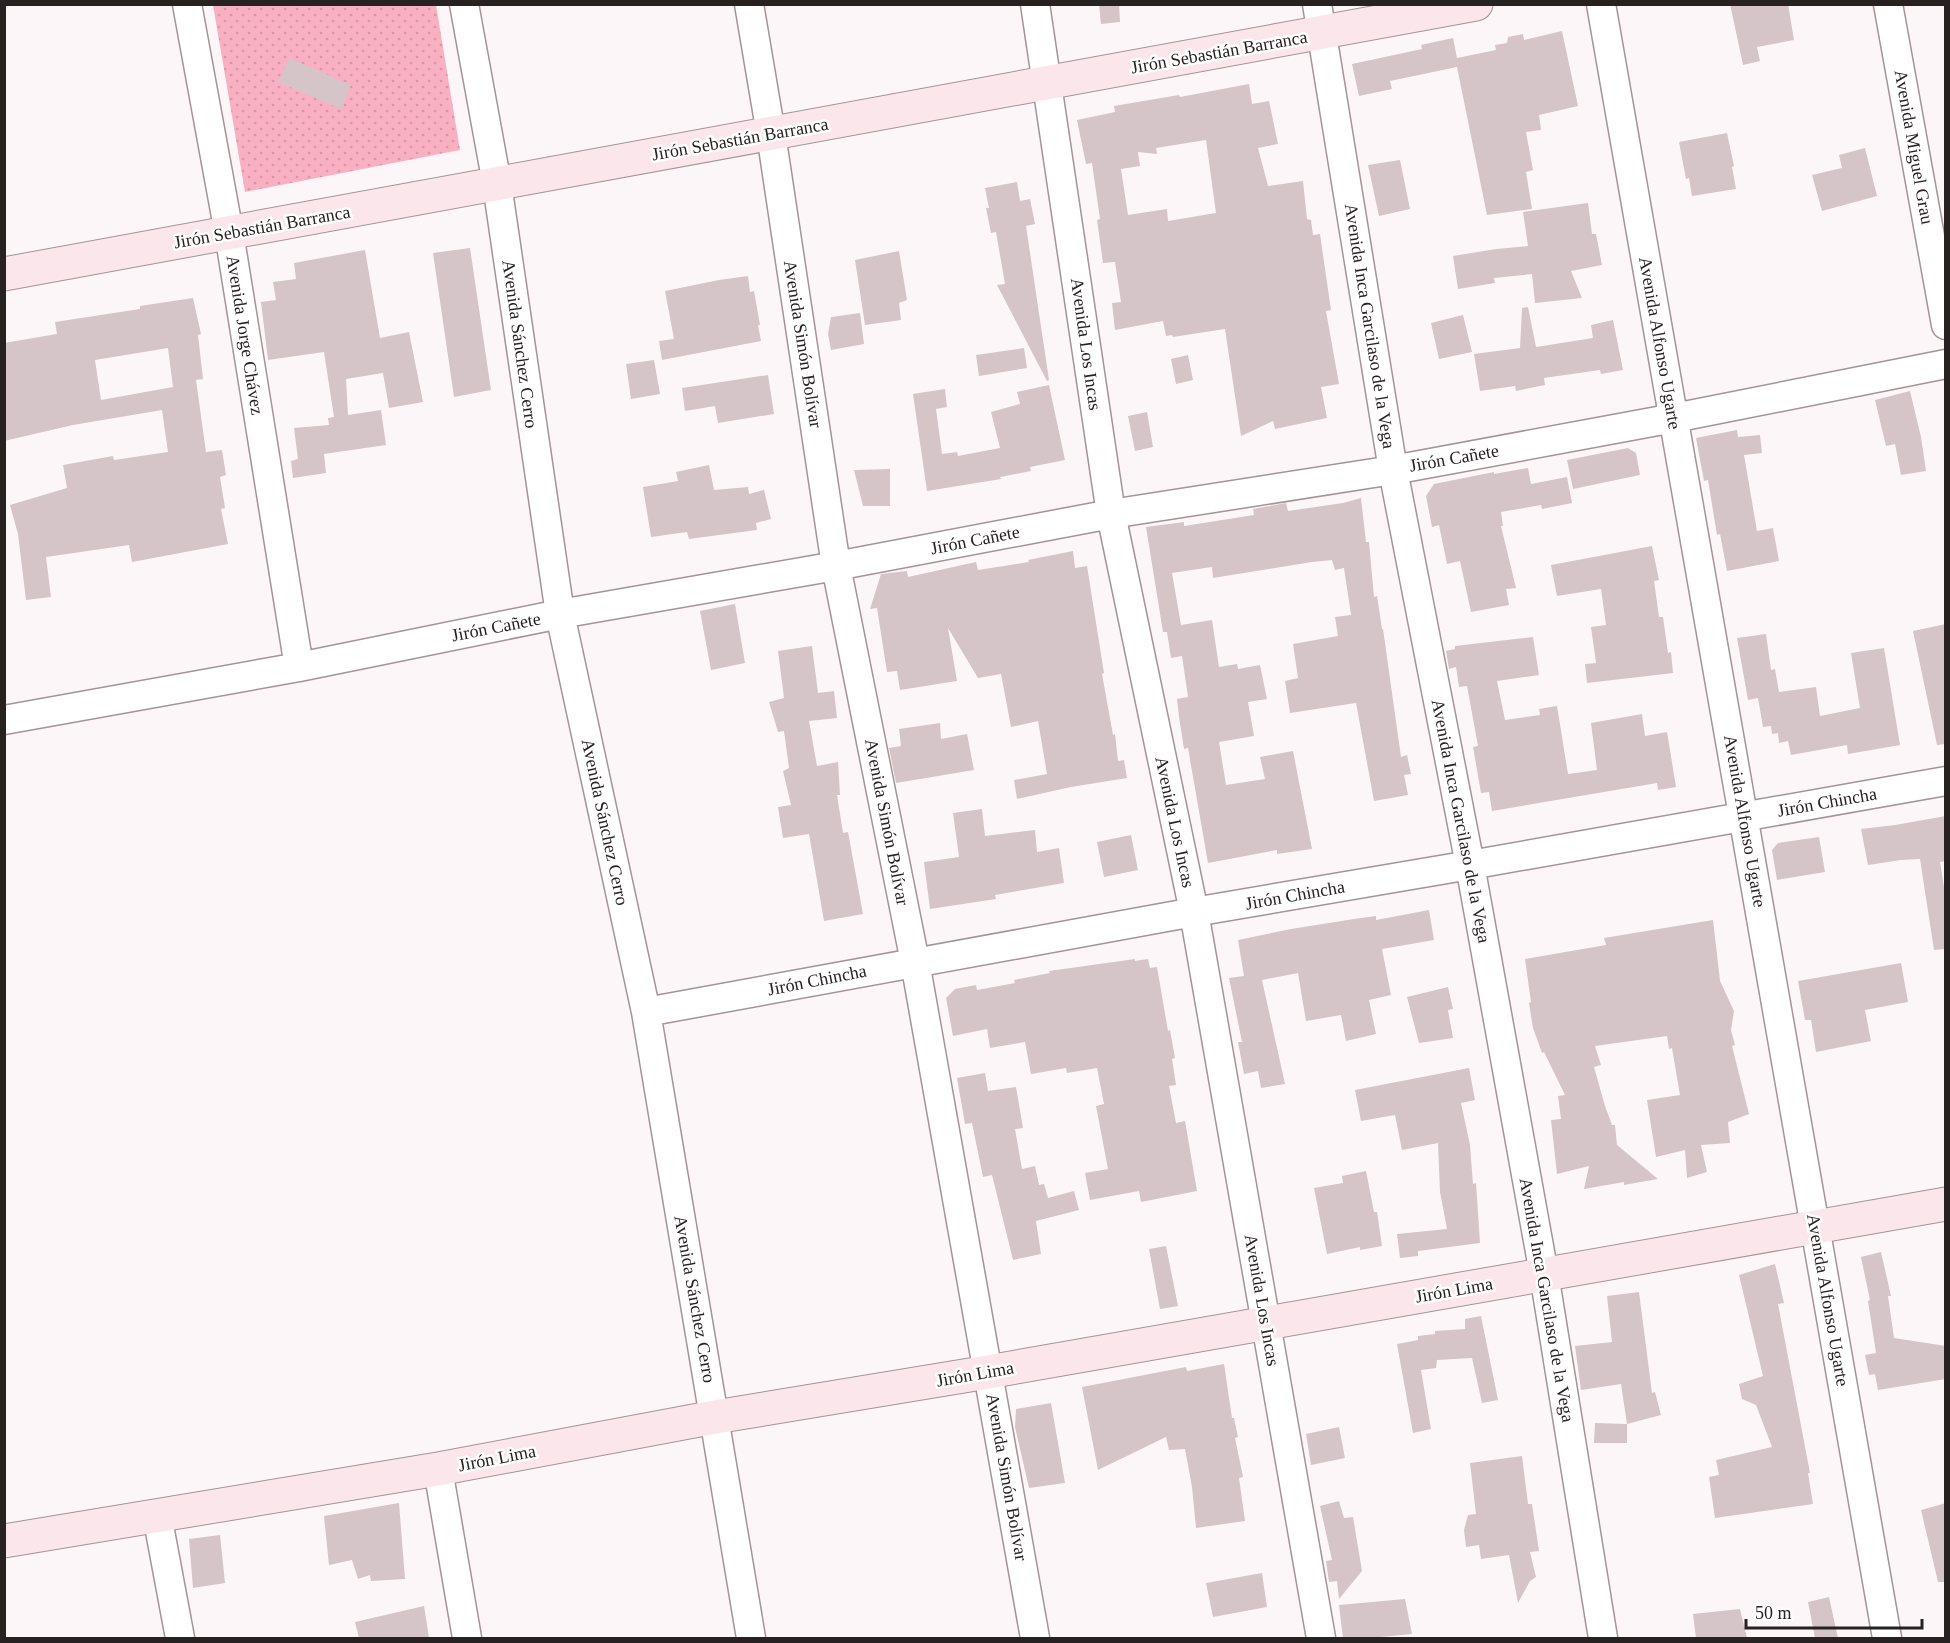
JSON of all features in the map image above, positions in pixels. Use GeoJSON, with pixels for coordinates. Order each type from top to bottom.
{"type":"FeatureCollection","features":[{"type":"Feature","properties":{"kind":"street","name":"Avenida Jorge Chávez"},"geometry":{"type":"LineString","coordinates":[[187,4],[229,233],[299,667]]}},
{"type":"Feature","properties":{"kind":"street","name":"Avenida Sánchez Cerro"},"geometry":{"type":"LineString","coordinates":[[464,4],[497,184],[560,614],[646,1012],[752,1638]]}},
{"type":"Feature","properties":{"kind":"street","name":"Avenida Simón Bolívar"},"geometry":{"type":"LineString","coordinates":[[749,4],[771,134],[836,566],[915,962],[1035,1638]]}},
{"type":"Feature","properties":{"kind":"street","name":"Avenida Los Incas"},"geometry":{"type":"LineString","coordinates":[[1035,4],[1111,514],[1194,912],[1321,1638]]}},
{"type":"Feature","properties":{"kind":"street","name":"Jirón Sebastián Barranca"},"geometry":{"type":"LineString","coordinates":[[4,274],[1047,83],[1320,19],[1476,4]]}},
{"type":"Feature","properties":{"kind":"street","name":"Avenida Alfonso Ugarte"},"geometry":{"type":"LineString","coordinates":[[1601,4],[1887,1638]]}},
{"type":"Feature","properties":{"kind":"street","name":"Avenida Miguel Grau"},"geometry":{"type":"LineString","coordinates":[[1888,4],[1946,324]]}},
{"type":"Feature","properties":{"kind":"street","name":"Avenida Inca Garcilaso de la Vega"},"geometry":{"type":"LineString","coordinates":[[1320,19],[1393,470],[1470,865],[1544,1274],[1603,1638]]}},
{"type":"Feature","properties":{"kind":"street","name":"Jirón Cañete"},"geometry":{"type":"LineString","coordinates":[[5,716],[299,667],[560,614],[836,566],[1111,514],[1393,470],[1674,418],[1946,364]]}},
{"type":"Feature","properties":{"kind":"street","name":"Jirón Chincha"},"geometry":{"type":"LineString","coordinates":[[646,1012],[1194,912],[1946,781]]}},
{"type":"Feature","properties":{"kind":"street","name":"Jirón Lima"},"geometry":{"type":"LineString","coordinates":[[4,1541],[438,1469],[715,1417],[988,1372],[1946,1204]]}},
{"type":"Feature","properties":{"kind":"street"},"geometry":{"type":"LineString","coordinates":[[438,1469],[467,1638]]}},
{"type":"Feature","properties":{"kind":"street"},"geometry":{"type":"LineString","coordinates":[[157,1515],[180,1638]]}},
{"type":"Feature","properties":{"kind":"shaded area"},"geometry":{"type":"Polygon","coordinates":[[[213,5],[436,5],[460,150],[245,192],[213,5]]]}},
{"type":"Feature","properties":{"kind":"building"},"geometry":{"type":"Polygon","coordinates":[[[1099,4],[1119,4],[1120,22],[1101,24],[1099,4]]]}},
{"type":"Feature","properties":{"kind":"building"},"geometry":{"type":"Polygon","coordinates":[[[1730,4],[1788,4],[1794,40],[1757,47],[1760,61],[1743,65],[1730,4]]]}},
{"type":"Feature","properties":{"kind":"building"},"geometry":{"type":"Polygon","coordinates":[[[1562,31],[1578,106],[1539,115],[1541,130],[1526,132],[1533,170],[1526,172],[1532,209],[1487,215],[1457,67],[1390,81],[1392,89],[1359,96],[1352,64],[1422,49],[1421,45],[1453,38],[1457,58],[1496,50],[1495,45],[1507,43],[1508,37],[1523,34],[1524,40],[1562,31]]]}},
{"type":"Feature","properties":{"kind":"building"},"geometry":{"type":"Polygon","coordinates":[[[289,58],[351,85],[341,109],[278,82],[289,58]]]}},
{"type":"Feature","properties":{"kind":"building"},"geometry":{"type":"Polygon","coordinates":[[[1249,84],[1252,104],[1269,101],[1278,144],[1258,148],[1268,186],[1303,181],[1307,219],[1311,220],[1313,235],[1320,234],[1331,310],[1326,311],[1339,384],[1321,387],[1327,418],[1275,429],[1273,421],[1241,436],[1225,329],[1173,337],[1172,335],[1166,336],[1163,321],[1115,330],[1112,303],[1121,302],[1115,262],[1103,263],[1097,220],[1100,219],[1092,163],[1086,164],[1077,120],[1115,112],[1114,106],[1179,95],[1180,97],[1249,84]],[[1206,140],[1156,148],[1157,154],[1138,152],[1140,166],[1121,169],[1128,215],[1167,209],[1168,221],[1216,213],[1206,140]]]}},
{"type":"Feature","properties":{"kind":"building"},"geometry":{"type":"Polygon","coordinates":[[[1727,133],[1736,189],[1692,196],[1689,178],[1686,179],[1679,142],[1727,133]]]}},
{"type":"Feature","properties":{"kind":"building"},"geometry":{"type":"Polygon","coordinates":[[[1865,148],[1877,196],[1822,211],[1812,175],[1842,168],[1839,155],[1865,148]]]}},
{"type":"Feature","properties":{"kind":"building"},"geometry":{"type":"Polygon","coordinates":[[[1400,160],[1410,209],[1379,216],[1368,165],[1400,160]]]}},
{"type":"Feature","properties":{"kind":"building"},"geometry":{"type":"Polygon","coordinates":[[[1017,182],[1020,201],[1030,199],[1035,224],[1026,226],[1049,380],[1047,381],[997,285],[1005,284],[996,232],[991,233],[985,188],[1017,182]]]}},
{"type":"Feature","properties":{"kind":"building"},"geometry":{"type":"Polygon","coordinates":[[[1588,203],[1592,234],[1596,234],[1602,265],[1571,271],[1582,298],[1535,303],[1532,274],[1494,278],[1495,283],[1458,289],[1453,256],[1528,246],[1523,212],[1588,203]]]}},
{"type":"Feature","properties":{"kind":"building"},"geometry":{"type":"Polygon","coordinates":[[[470,248],[491,390],[454,397],[433,253],[470,248]]]}},
{"type":"Feature","properties":{"kind":"building"},"geometry":{"type":"Polygon","coordinates":[[[365,250],[380,338],[409,332],[423,402],[389,408],[383,373],[346,379],[348,415],[381,410],[386,445],[324,454],[326,473],[293,478],[291,461],[298,459],[294,428],[329,425],[328,418],[334,417],[324,352],[268,360],[261,302],[276,300],[273,282],[296,279],[294,263],[365,250]]]}},
{"type":"Feature","properties":{"kind":"building"},"geometry":{"type":"Polygon","coordinates":[[[899,251],[907,300],[899,303],[901,320],[865,325],[855,260],[899,251]]]}},
{"type":"Feature","properties":{"kind":"building"},"geometry":{"type":"Polygon","coordinates":[[[748,276],[750,292],[754,291],[761,341],[662,360],[659,341],[674,339],[665,291],[748,276]]]}},
{"type":"Feature","properties":{"kind":"building"},"geometry":{"type":"Polygon","coordinates":[[[193,298],[201,334],[198,335],[203,379],[196,380],[206,452],[222,450],[226,475],[220,477],[225,508],[221,509],[228,544],[132,562],[129,545],[46,557],[51,597],[26,600],[18,534],[10,505],[67,488],[63,465],[113,456],[114,460],[168,452],[162,410],[73,425],[4,441],[4,343],[57,334],[55,322],[140,309],[140,306],[193,298]],[[168,348],[95,360],[101,400],[173,387],[168,348]]]}},
{"type":"Feature","properties":{"kind":"building"},"geometry":{"type":"Polygon","coordinates":[[[1528,307],[1536,347],[1593,338],[1591,325],[1613,320],[1623,370],[1601,374],[1600,370],[1544,378],[1545,385],[1516,391],[1515,386],[1480,391],[1474,354],[1520,348],[1522,308],[1528,307]]]}},
{"type":"Feature","properties":{"kind":"building"},"geometry":{"type":"Polygon","coordinates":[[[860,313],[864,344],[831,350],[828,334],[831,317],[860,313]]]}},
{"type":"Feature","properties":{"kind":"building"},"geometry":{"type":"Polygon","coordinates":[[[1463,315],[1472,352],[1439,359],[1431,323],[1463,315]]]}},
{"type":"Feature","properties":{"kind":"building"},"geometry":{"type":"Polygon","coordinates":[[[1024,348],[1027,368],[979,376],[976,355],[1024,348]]]}},
{"type":"Feature","properties":{"kind":"building"},"geometry":{"type":"Polygon","coordinates":[[[1188,355],[1193,380],[1176,384],[1171,359],[1188,355]]]}},
{"type":"Feature","properties":{"kind":"building"},"geometry":{"type":"Polygon","coordinates":[[[654,360],[660,394],[631,399],[626,364],[654,360]]]}},
{"type":"Feature","properties":{"kind":"building"},"geometry":{"type":"Polygon","coordinates":[[[768,375],[774,414],[718,423],[715,406],[685,411],[682,388],[768,375]]]}},
{"type":"Feature","properties":{"kind":"building"},"geometry":{"type":"Polygon","coordinates":[[[1049,385],[1065,460],[1030,467],[1031,471],[1000,477],[1001,479],[927,491],[913,394],[945,389],[947,407],[936,409],[942,454],[957,452],[958,456],[1000,448],[991,412],[1020,404],[1017,392],[1049,385]]]}},
{"type":"Feature","properties":{"kind":"building"},"geometry":{"type":"Polygon","coordinates":[[[1910,391],[1926,471],[1901,475],[1895,444],[1886,446],[1875,400],[1910,391]]]}},
{"type":"Feature","properties":{"kind":"building"},"geometry":{"type":"Polygon","coordinates":[[[1147,412],[1153,447],[1135,451],[1128,416],[1147,412]]]}},
{"type":"Feature","properties":{"kind":"building"},"geometry":{"type":"Polygon","coordinates":[[[1737,430],[1738,437],[1760,435],[1762,453],[1744,455],[1757,531],[1773,528],[1779,561],[1727,571],[1720,534],[1717,535],[1708,480],[1704,481],[1696,438],[1737,430]]]}},
{"type":"Feature","properties":{"kind":"building"},"geometry":{"type":"Polygon","coordinates":[[[1628,448],[1636,453],[1640,475],[1573,489],[1567,460],[1628,448]]]}},
{"type":"Feature","properties":{"kind":"building"},"geometry":{"type":"Polygon","coordinates":[[[709,465],[714,490],[748,487],[749,494],[764,490],[771,519],[756,523],[757,530],[689,539],[687,532],[651,537],[643,487],[678,481],[676,472],[709,465]]]}},
{"type":"Feature","properties":{"kind":"building"},"geometry":{"type":"Polygon","coordinates":[[[1528,468],[1531,484],[1567,477],[1572,503],[1542,509],[1541,505],[1501,512],[1503,526],[1501,526],[1516,588],[1506,589],[1509,605],[1471,612],[1460,561],[1447,564],[1439,525],[1432,527],[1426,496],[1434,484],[1528,468]]]}},
{"type":"Feature","properties":{"kind":"building"},"geometry":{"type":"Polygon","coordinates":[[[890,469],[890,506],[863,506],[854,470],[890,469]]]}},
{"type":"Feature","properties":{"kind":"building"},"geometry":{"type":"Polygon","coordinates":[[[1361,498],[1366,542],[1369,542],[1374,597],[1377,596],[1383,629],[1401,757],[1407,755],[1411,774],[1404,775],[1408,795],[1374,801],[1356,703],[1290,713],[1285,681],[1298,678],[1293,644],[1338,636],[1335,617],[1351,615],[1344,568],[1335,570],[1332,560],[1213,578],[1212,567],[1172,573],[1181,625],[1212,620],[1219,667],[1237,664],[1238,669],[1260,665],[1267,699],[1248,702],[1254,736],[1219,742],[1226,785],[1265,779],[1260,757],[1293,751],[1312,849],[1277,854],[1277,850],[1208,863],[1188,748],[1184,749],[1179,717],[1177,699],[1188,697],[1182,656],[1171,658],[1167,632],[1163,632],[1146,527],[1184,522],[1184,526],[1254,515],[1253,509],[1286,503],[1288,511],[1361,498]]]}},
{"type":"Feature","properties":{"kind":"building"},"geometry":{"type":"Polygon","coordinates":[[[1652,546],[1659,580],[1654,581],[1659,617],[1663,617],[1673,673],[1587,683],[1585,664],[1596,663],[1591,627],[1606,625],[1601,589],[1557,596],[1551,565],[1652,546]]]}},
{"type":"Feature","properties":{"kind":"building"},"geometry":{"type":"Polygon","coordinates":[[[1073,551],[1075,568],[1087,566],[1113,735],[1115,734],[1118,761],[1124,760],[1127,778],[1017,799],[1014,780],[1047,774],[1038,721],[1011,727],[1001,674],[978,678],[948,628],[957,681],[900,690],[897,671],[887,672],[877,608],[870,609],[881,574],[907,571],[908,577],[976,562],[978,570],[1029,562],[1028,560],[1073,551]]]}},
{"type":"Feature","properties":{"kind":"building"},"geometry":{"type":"Polygon","coordinates":[[[735,604],[745,663],[711,670],[700,611],[735,604]]]}},
{"type":"Feature","properties":{"kind":"building"},"geometry":{"type":"Polygon","coordinates":[[[1946,624],[1946,744],[1937,745],[1913,631],[1946,624]]]}},
{"type":"Feature","properties":{"kind":"building"},"geometry":{"type":"Polygon","coordinates":[[[1766,634],[1771,670],[1775,669],[1779,692],[1816,687],[1820,716],[1860,708],[1851,653],[1884,648],[1900,745],[1848,754],[1847,745],[1791,755],[1788,741],[1779,743],[1778,733],[1772,734],[1771,726],[1763,727],[1758,698],[1748,700],[1737,638],[1766,634]]]}},
{"type":"Feature","properties":{"kind":"building"},"geometry":{"type":"Polygon","coordinates":[[[1533,637],[1539,675],[1497,681],[1505,720],[1540,715],[1539,709],[1557,706],[1568,774],[1597,770],[1591,723],[1642,714],[1645,736],[1667,732],[1676,787],[1658,790],[1657,783],[1492,811],[1489,792],[1481,793],[1473,747],[1478,746],[1467,686],[1459,687],[1456,667],[1449,669],[1446,651],[1455,649],[1455,646],[1533,637]]]}},
{"type":"Feature","properties":{"kind":"building"},"geometry":{"type":"Polygon","coordinates":[[[812,646],[818,693],[834,691],[837,718],[809,721],[817,766],[838,762],[840,795],[837,795],[843,833],[848,832],[863,914],[824,921],[809,834],[783,838],[778,807],[791,805],[783,771],[789,768],[784,731],[778,732],[769,702],[784,698],[778,651],[812,646]]]}},
{"type":"Feature","properties":{"kind":"building"},"geometry":{"type":"Polygon","coordinates":[[[940,723],[941,739],[967,734],[974,770],[896,783],[889,748],[901,746],[899,729],[940,723]]]}},
{"type":"Feature","properties":{"kind":"building"},"geometry":{"type":"Polygon","coordinates":[[[982,809],[985,836],[1035,830],[1037,852],[1059,848],[1064,883],[995,895],[996,899],[930,909],[924,862],[959,857],[953,813],[982,809]]]}},
{"type":"Feature","properties":{"kind":"building"},"geometry":{"type":"Polygon","coordinates":[[[1946,816],[1946,861],[1940,862],[1946,900],[1946,949],[1934,950],[1920,859],[1868,865],[1861,829],[1946,816]]]}},
{"type":"Feature","properties":{"kind":"building"},"geometry":{"type":"Polygon","coordinates":[[[1131,835],[1138,870],[1104,877],[1097,842],[1131,835]]]}},
{"type":"Feature","properties":{"kind":"building"},"geometry":{"type":"Polygon","coordinates":[[[1819,837],[1825,872],[1777,880],[1772,850],[1778,843],[1819,837]]]}},
{"type":"Feature","properties":{"kind":"building"},"geometry":{"type":"Polygon","coordinates":[[[1429,910],[1434,940],[1382,949],[1391,995],[1369,1000],[1376,1034],[1346,1041],[1341,1015],[1306,1021],[1298,973],[1262,980],[1285,1084],[1261,1088],[1258,1071],[1244,1074],[1238,1042],[1242,1042],[1229,978],[1244,976],[1238,940],[1354,919],[1376,916],[1376,920],[1429,910]]]}},
{"type":"Feature","properties":{"kind":"building"},"geometry":{"type":"Polygon","coordinates":[[[1713,920],[1720,981],[1734,1011],[1731,1030],[1735,1045],[1732,1046],[1749,1114],[1728,1122],[1730,1143],[1701,1145],[1707,1172],[1687,1178],[1685,1150],[1656,1157],[1647,1100],[1680,1095],[1672,1048],[1669,1049],[1667,1036],[1595,1046],[1601,1065],[1594,1067],[1605,1106],[1612,1125],[1615,1125],[1617,1145],[1658,1179],[1584,1189],[1589,1166],[1557,1174],[1551,1120],[1561,1119],[1558,1096],[1565,1095],[1544,1052],[1542,1053],[1533,1028],[1525,959],[1606,945],[1604,938],[1713,920]]]}},
{"type":"Feature","properties":{"kind":"building"},"geometry":{"type":"Polygon","coordinates":[[[1135,959],[1135,961],[1148,959],[1150,968],[1157,967],[1175,1058],[1172,1059],[1176,1085],[1169,1086],[1176,1123],[1185,1121],[1197,1191],[1141,1202],[1139,1191],[1090,1200],[1085,1173],[1108,1169],[1096,1106],[1104,1104],[1097,1068],[1067,1073],[1066,1068],[1031,1074],[1025,1042],[990,1048],[987,1029],[953,1036],[946,998],[955,989],[976,985],[977,990],[1015,983],[1014,980],[1050,973],[1049,971],[1135,959]]]}},
{"type":"Feature","properties":{"kind":"building"},"geometry":{"type":"Polygon","coordinates":[[[1901,963],[1908,1002],[1865,1010],[1871,1041],[1816,1052],[1811,1020],[1805,1020],[1798,981],[1901,963]]]}},
{"type":"Feature","properties":{"kind":"building"},"geometry":{"type":"Polygon","coordinates":[[[1448,987],[1453,1009],[1448,1010],[1453,1038],[1419,1043],[1407,997],[1448,987]]]}},
{"type":"Feature","properties":{"kind":"building"},"geometry":{"type":"Polygon","coordinates":[[[1469,1068],[1475,1100],[1461,1103],[1470,1145],[1473,1184],[1476,1183],[1480,1243],[1418,1251],[1418,1256],[1400,1258],[1397,1234],[1447,1229],[1440,1192],[1438,1143],[1402,1150],[1395,1115],[1361,1121],[1355,1090],[1469,1068]]]}},
{"type":"Feature","properties":{"kind":"building"},"geometry":{"type":"Polygon","coordinates":[[[985,1073],[988,1091],[1016,1087],[1023,1128],[1015,1129],[1022,1169],[1035,1166],[1039,1185],[1044,1184],[1048,1198],[1074,1191],[1079,1210],[1036,1221],[1041,1254],[1013,1260],[992,1175],[983,1177],[972,1123],[965,1124],[957,1078],[985,1073]]]}},
{"type":"Feature","properties":{"kind":"building"},"geometry":{"type":"Polygon","coordinates":[[[1366,1171],[1374,1212],[1377,1212],[1382,1246],[1360,1250],[1360,1247],[1327,1254],[1314,1188],[1343,1183],[1342,1176],[1366,1171]]]}},
{"type":"Feature","properties":{"kind":"building"},"geometry":{"type":"Polygon","coordinates":[[[1166,1246],[1178,1306],[1160,1309],[1149,1249],[1166,1246]]]}},
{"type":"Feature","properties":{"kind":"building"},"geometry":{"type":"Polygon","coordinates":[[[1881,1252],[1891,1296],[1888,1296],[1894,1338],[1946,1346],[1946,1379],[1878,1390],[1875,1374],[1869,1375],[1865,1355],[1876,1353],[1868,1301],[1870,1300],[1861,1257],[1881,1252]]]}},
{"type":"Feature","properties":{"kind":"building"},"geometry":{"type":"Polygon","coordinates":[[[1775,1264],[1784,1303],[1778,1304],[1810,1473],[1808,1473],[1813,1504],[1715,1518],[1709,1477],[1719,1475],[1716,1460],[1772,1447],[1756,1405],[1742,1399],[1739,1384],[1763,1376],[1739,1275],[1775,1264]]]}},
{"type":"Feature","properties":{"kind":"building"},"geometry":{"type":"Polygon","coordinates":[[[1639,1292],[1652,1393],[1655,1392],[1661,1415],[1627,1424],[1621,1384],[1581,1390],[1575,1346],[1612,1342],[1607,1296],[1639,1292]]]}},
{"type":"Feature","properties":{"kind":"building"},"geometry":{"type":"Polygon","coordinates":[[[1481,1316],[1498,1400],[1482,1403],[1472,1358],[1437,1360],[1436,1368],[1421,1370],[1431,1429],[1413,1433],[1397,1344],[1418,1340],[1418,1336],[1435,1334],[1435,1331],[1465,1329],[1465,1319],[1481,1316]]]}},
{"type":"Feature","properties":{"kind":"building"},"geometry":{"type":"Polygon","coordinates":[[[1224,1364],[1232,1418],[1234,1418],[1238,1437],[1235,1438],[1243,1477],[1239,1478],[1245,1521],[1196,1528],[1185,1449],[1169,1450],[1166,1437],[1098,1470],[1082,1387],[1186,1367],[1187,1371],[1224,1364]]]}},
{"type":"Feature","properties":{"kind":"building"},"geometry":{"type":"Polygon","coordinates":[[[1051,1403],[1065,1483],[1029,1488],[1015,1427],[1016,1409],[1051,1403]]]}},
{"type":"Feature","properties":{"kind":"building"},"geometry":{"type":"Polygon","coordinates":[[[1595,1423],[1627,1424],[1627,1443],[1594,1443],[1595,1423]]]}},
{"type":"Feature","properties":{"kind":"building"},"geometry":{"type":"Polygon","coordinates":[[[1339,1427],[1345,1458],[1311,1465],[1306,1434],[1339,1427]]]}},
{"type":"Feature","properties":{"kind":"building"},"geometry":{"type":"Polygon","coordinates":[[[1522,1456],[1528,1504],[1532,1504],[1539,1551],[1530,1552],[1536,1577],[1530,1581],[1518,1603],[1509,1555],[1481,1559],[1479,1545],[1466,1547],[1464,1530],[1468,1515],[1476,1514],[1470,1463],[1522,1456]]]}},
{"type":"Feature","properties":{"kind":"building"},"geometry":{"type":"Polygon","coordinates":[[[1339,1501],[1344,1518],[1353,1517],[1362,1571],[1339,1599],[1337,1581],[1329,1582],[1326,1561],[1332,1560],[1320,1506],[1339,1501]]]}},
{"type":"Feature","properties":{"kind":"building"},"geometry":{"type":"Polygon","coordinates":[[[399,1503],[405,1579],[371,1581],[370,1575],[358,1579],[352,1560],[329,1565],[324,1516],[399,1503]]]}},
{"type":"Feature","properties":{"kind":"building"},"geometry":{"type":"Polygon","coordinates":[[[1946,1503],[1946,1582],[1938,1582],[1921,1510],[1946,1503]]]}},
{"type":"Feature","properties":{"kind":"building"},"geometry":{"type":"Polygon","coordinates":[[[220,1535],[225,1583],[193,1588],[189,1539],[220,1535]]]}},
{"type":"Feature","properties":{"kind":"building"},"geometry":{"type":"Polygon","coordinates":[[[1262,1573],[1267,1607],[1213,1617],[1206,1583],[1262,1573]]]}},
{"type":"Feature","properties":{"kind":"building"},"geometry":{"type":"Polygon","coordinates":[[[1829,1597],[1838,1638],[1815,1638],[1808,1602],[1829,1597]]]}},
{"type":"Feature","properties":{"kind":"building"},"geometry":{"type":"Polygon","coordinates":[[[1405,1599],[1412,1634],[1343,1638],[1339,1605],[1405,1599]]]}},
{"type":"Feature","properties":{"kind":"building"},"geometry":{"type":"Polygon","coordinates":[[[424,1606],[429,1638],[359,1638],[355,1622],[424,1606]]]}},
{"type":"Feature","properties":{"kind":"building"},"geometry":{"type":"Polygon","coordinates":[[[1740,1609],[1747,1638],[1696,1638],[1693,1614],[1740,1609]]]}}]}
